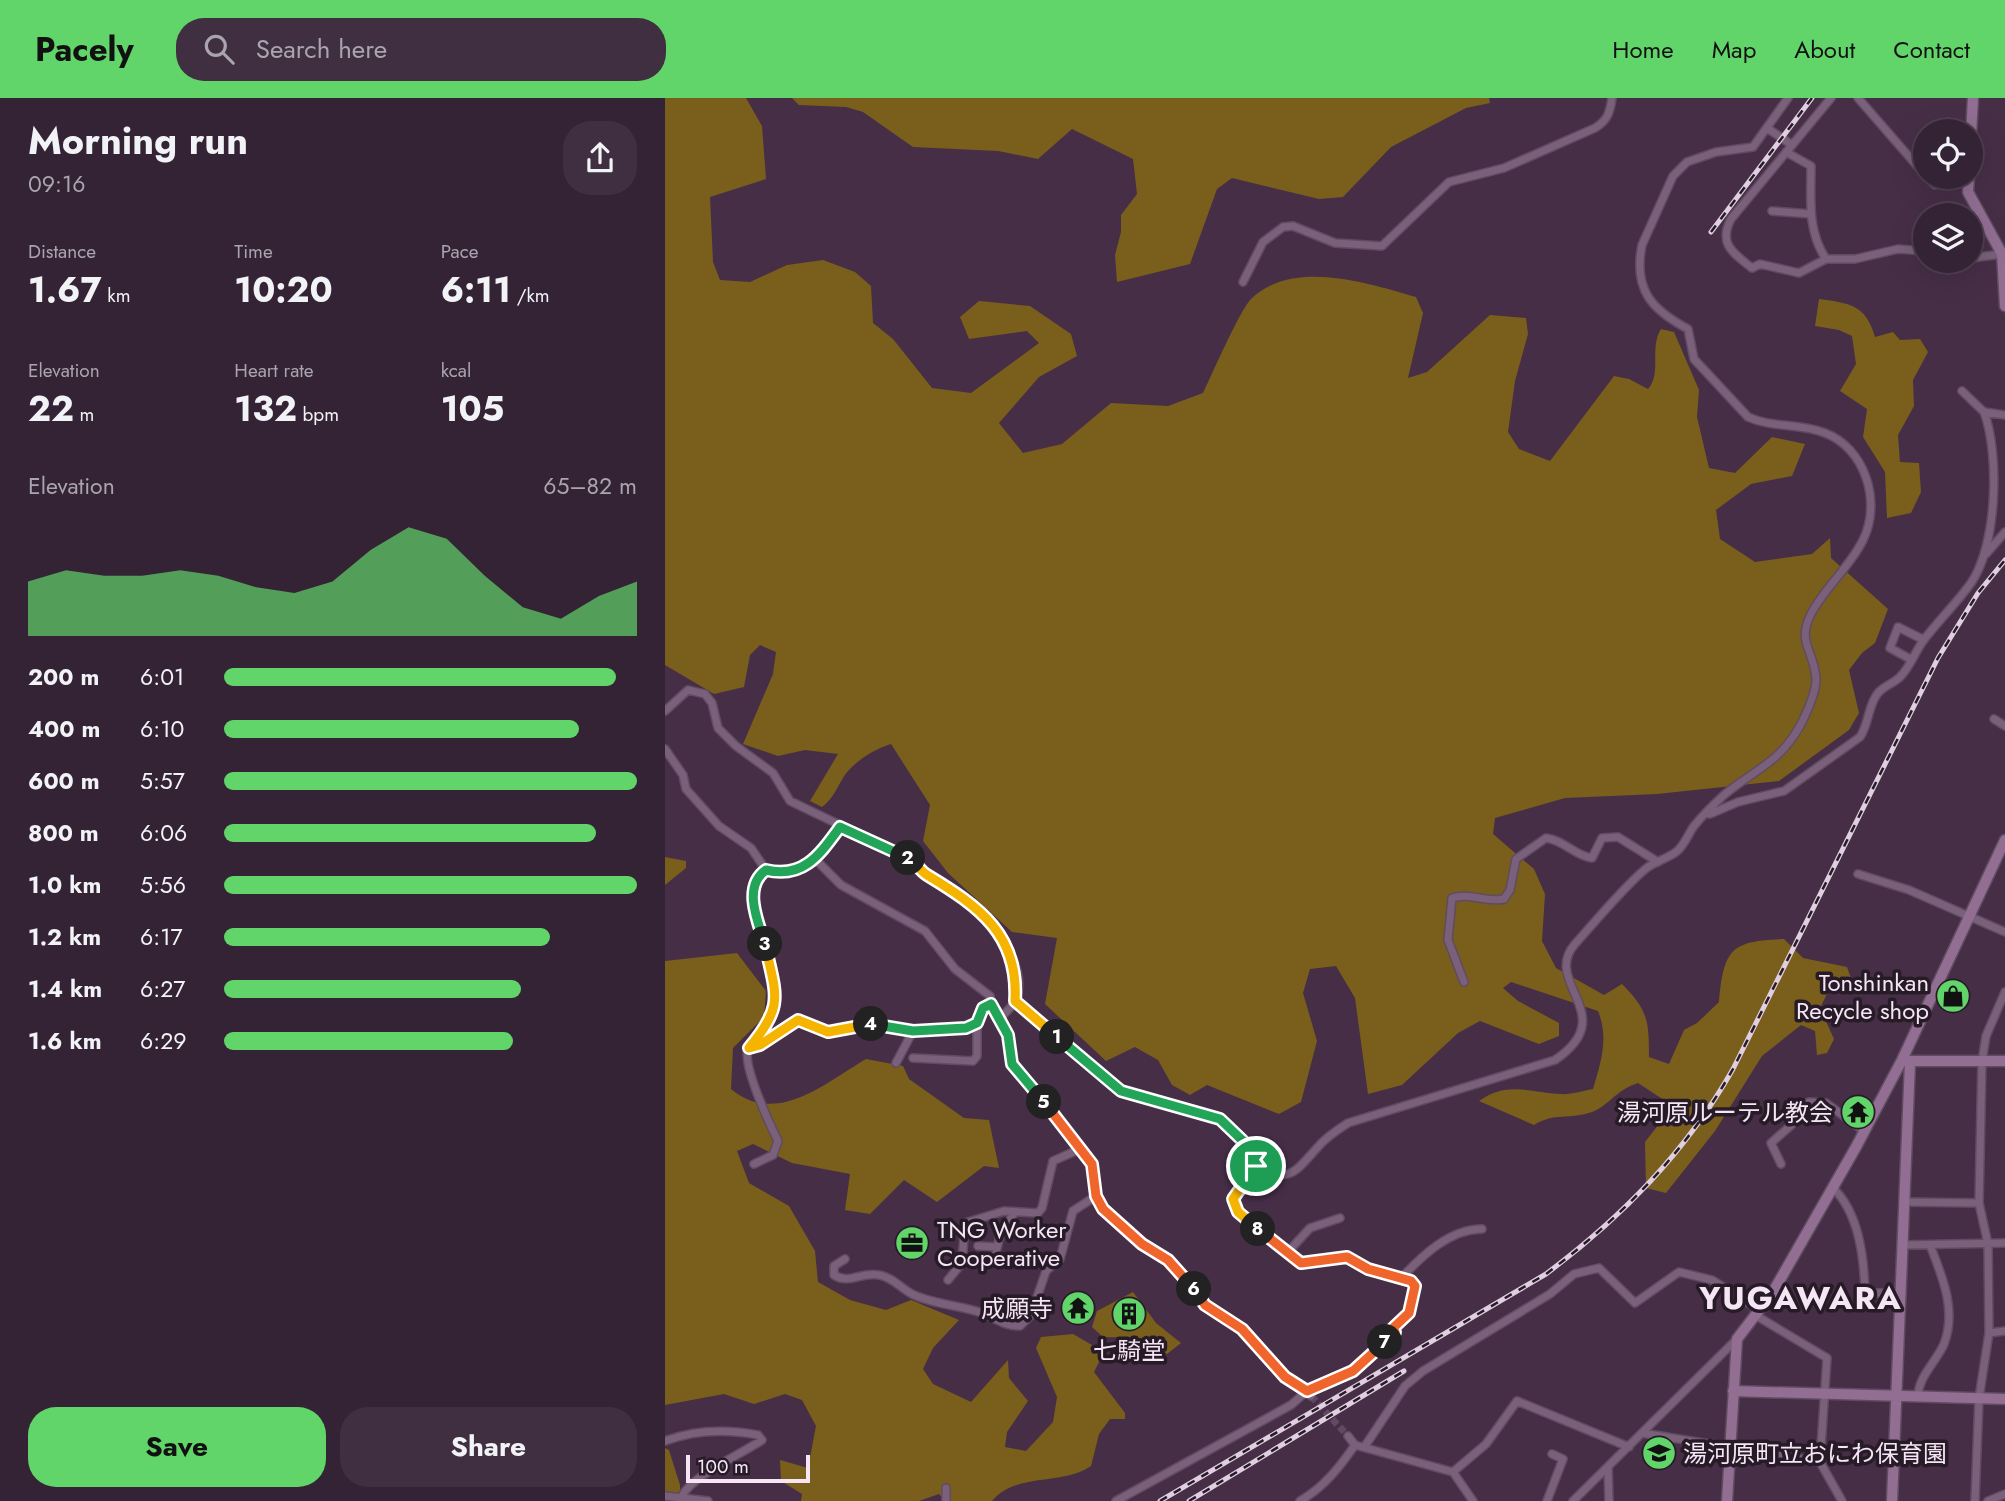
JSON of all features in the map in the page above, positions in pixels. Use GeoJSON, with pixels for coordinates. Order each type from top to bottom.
{"type":"FeatureCollection","features":[{"type":"Feature","properties":{"kind":"street"},"geometry":{"type":"LineString","coordinates":[[1243,282],[1263,242],[1273,232],[1293,226],[1335,243],[1382,246],[1449,182],[1504,168],[1595,128],[1610,112],[1612,98]]}},
{"type":"Feature","properties":{"kind":"street"},"geometry":{"type":"LineString","coordinates":[[1256,1166],[1281,1175],[1297,1172],[1327,1137],[1348,1123],[1555,1060],[1567,1052],[1578,1036],[1583,1012],[1566,973],[1571,951],[1648,867],[1675,853],[1723,796],[1777,758],[1803,721],[1816,680],[1804,643],[1805,627],[1821,598],[1859,548],[1870,516],[1863,465],[1839,438],[1809,428],[1760,422],[1748,417],[1694,359],[1688,329],[1660,314],[1643,286],[1642,245],[1673,176],[1696,157],[1748,150],[1788,98]]}},
{"type":"Feature","properties":{"kind":"street"},"geometry":{"type":"LineString","coordinates":[[1831,98],[1731,219],[1725,238],[1728,249],[1752,268],[1760,264],[1799,273],[1826,259],[1855,259],[1898,249],[1913,250]]}},
{"type":"Feature","properties":{"kind":"street"},"geometry":{"type":"LineString","coordinates":[[1858,98],[1913,161]]}},
{"type":"Feature","properties":{"kind":"street"},"geometry":{"type":"LineString","coordinates":[[1972,119],[1973,98]]}},
{"type":"Feature","properties":{"kind":"street"},"geometry":{"type":"LineString","coordinates":[[1767,128],[1811,166],[1811,214],[1817,245],[1826,259]]}},
{"type":"Feature","properties":{"kind":"street"},"geometry":{"type":"LineString","coordinates":[[1968,189],[2002,254],[2005,306]]}},
{"type":"Feature","properties":{"kind":"street"},"geometry":{"type":"LineString","coordinates":[[1772,211],[1811,214]]}},
{"type":"Feature","properties":{"kind":"street"},"geometry":{"type":"LineString","coordinates":[[1983,256],[2002,254]]}},
{"type":"Feature","properties":{"kind":"street"},"geometry":{"type":"LineString","coordinates":[[1962,391],[1984,412],[1992,433],[1994,460],[1991,527],[1986,554]]}},
{"type":"Feature","properties":{"kind":"street"},"geometry":{"type":"LineString","coordinates":[[1984,412],[2005,415]]}},
{"type":"Feature","properties":{"kind":"street"},"geometry":{"type":"LineString","coordinates":[[1703,817],[1738,802],[1784,791],[1860,737],[1879,692],[1901,676],[1924,640],[1971,583],[1986,554],[2005,532]]}},
{"type":"Feature","properties":{"kind":"street"},"geometry":{"type":"LineString","coordinates":[[1912,660],[1890,648],[1898,627],[1924,640]]}},
{"type":"Feature","properties":{"kind":"street"},"geometry":{"type":"LineString","coordinates":[[665,711],[688,690],[705,694],[712,703],[718,728],[736,746],[773,774],[790,801],[915,861],[920,870],[949,886],[983,916],[1003,937],[1016,969],[1015,1001],[999,1019]]}},
{"type":"Feature","properties":{"kind":"street"},"geometry":{"type":"LineString","coordinates":[[1994,719],[2005,726]]}},
{"type":"Feature","properties":{"kind":"street"},"geometry":{"type":"LineString","coordinates":[[665,749],[683,775],[686,789],[719,826],[751,848],[766,870],[777,873],[796,869],[816,860],[840,827]]}},
{"type":"Feature","properties":{"kind":"street"},"geometry":{"type":"LineString","coordinates":[[1464,982],[1448,940],[1452,898],[1463,895],[1493,901],[1504,899],[1510,891],[1516,859],[1546,838],[1555,839],[1585,857],[1592,858],[1602,838],[1618,837],[1658,862]]}},
{"type":"Feature","properties":{"kind":"street"},"geometry":{"type":"LineString","coordinates":[[1573,1501],[1737,1339],[1773,1292],[1906,1061],[1969,915],[2005,840]]}},
{"type":"Feature","properties":{"kind":"street"},"geometry":{"type":"LineString","coordinates":[[816,860],[841,885],[925,931],[955,969],[990,996],[991,1004],[1008,1035],[1012,1064],[1092,1164],[1096,1196],[1116,1222],[1168,1260],[1205,1305],[1242,1329],[1285,1377],[1309,1393]]}},
{"type":"Feature","properties":{"kind":"street"},"geometry":{"type":"LineString","coordinates":[[754,1164],[773,1155],[778,1141],[763,1112],[748,1063],[749,1048],[769,1022],[776,998],[753,897],[756,884],[766,870]]}},
{"type":"Feature","properties":{"kind":"street"},"geometry":{"type":"LineString","coordinates":[[1858,874],[1909,890],[2005,932]]}},
{"type":"Feature","properties":{"kind":"street"},"geometry":{"type":"LineString","coordinates":[[1975,1501],[1979,1398],[1989,1333],[1989,1244],[1979,1203],[1982,1061],[1986,1035],[2005,992]]}},
{"type":"Feature","properties":{"kind":"street"},"geometry":{"type":"LineString","coordinates":[[1015,1001],[1121,1091],[1220,1119],[1244,1142],[1255,1158],[1256,1166],[1235,1192],[1238,1212],[1301,1263],[1347,1257],[1368,1269],[1402,1277],[1415,1286],[1414,1305],[1409,1313],[1383,1337]]}},
{"type":"Feature","properties":{"kind":"street"},"geometry":{"type":"LineString","coordinates":[[913,1058],[973,1061],[977,1056],[977,1023],[983,1008],[991,1004]]}},
{"type":"Feature","properties":{"kind":"street"},"geometry":{"type":"LineString","coordinates":[[749,1048],[760,1045],[798,1020],[828,1032],[870,1024],[913,1031],[966,1028],[977,1023]]}},
{"type":"Feature","properties":{"kind":"street"},"geometry":{"type":"LineString","coordinates":[[896,1063],[913,1031]]}},
{"type":"Feature","properties":{"kind":"street"},"geometry":{"type":"LineString","coordinates":[[1906,1061],[2005,1061]]}},
{"type":"Feature","properties":{"kind":"street"},"geometry":{"type":"LineString","coordinates":[[1892,1501],[1906,1061]]}},
{"type":"Feature","properties":{"kind":"street"},"geometry":{"type":"LineString","coordinates":[[1781,1164],[1770,1143],[1797,1120],[1809,1101],[1826,1103],[1864,1131]]}},
{"type":"Feature","properties":{"kind":"street"},"geometry":{"type":"LineString","coordinates":[[948,1280],[962,1262],[965,1223],[1004,1211],[1038,1213],[1042,1208],[1053,1161],[1080,1149]]}},
{"type":"Feature","properties":{"kind":"street"},"geometry":{"type":"LineString","coordinates":[[1832,1187],[1846,1200],[1864,1261],[1865,1293],[1899,1293]]}},
{"type":"Feature","properties":{"kind":"street"},"geometry":{"type":"LineString","coordinates":[[845,1259],[834,1266],[834,1275],[841,1279],[849,1280],[864,1273],[882,1275],[920,1297],[985,1314],[1006,1325],[1020,1326],[1031,1315],[1046,1271],[1060,1259],[1073,1211],[1096,1196]]}},
{"type":"Feature","properties":{"kind":"street"},"geometry":{"type":"LineString","coordinates":[[1903,1202],[1979,1203]]}},
{"type":"Feature","properties":{"kind":"street"},"geometry":{"type":"LineString","coordinates":[[994,1262],[1000,1236],[1015,1212]]}},
{"type":"Feature","properties":{"kind":"street"},"geometry":{"type":"LineString","coordinates":[[1287,1253],[1310,1228],[1340,1218]]}},
{"type":"Feature","properties":{"kind":"street"},"geometry":{"type":"LineString","coordinates":[[1402,1277],[1426,1252],[1468,1229],[1482,1228]]}},
{"type":"Feature","properties":{"kind":"street"},"geometry":{"type":"LineString","coordinates":[[1902,1245],[2005,1243]]}},
{"type":"Feature","properties":{"kind":"street"},"geometry":{"type":"LineString","coordinates":[[1918,1397],[1918,1388],[1944,1343],[1949,1292],[1930,1245]]}},
{"type":"Feature","properties":{"kind":"street"},"geometry":{"type":"LineString","coordinates":[[978,1246],[997,1247]]}},
{"type":"Feature","properties":{"kind":"street"},"geometry":{"type":"LineString","coordinates":[[1365,1446],[1405,1386],[1423,1371],[1550,1294],[1574,1274],[1599,1268],[1635,1303],[1679,1272],[1712,1280],[1827,1358],[1821,1462],[1842,1501]]}},
{"type":"Feature","properties":{"kind":"street"},"geometry":{"type":"LineString","coordinates":[[1116,1501],[1366,1362],[1395,1332],[1392,1329]]}},
{"type":"Feature","properties":{"kind":"street"},"geometry":{"type":"LineString","coordinates":[[1989,1333],[2005,1331]]}},
{"type":"Feature","properties":{"kind":"street"},"geometry":{"type":"LineString","coordinates":[[1727,1501],[1737,1339]]}},
{"type":"Feature","properties":{"kind":"street"},"geometry":{"type":"LineString","coordinates":[[1733,1391],[2005,1399]]}},
{"type":"Feature","properties":{"kind":"street"},"geometry":{"type":"LineString","coordinates":[[1453,1472],[1486,1444],[1517,1401],[1629,1447]]}},
{"type":"Feature","properties":{"kind":"street"},"geometry":{"type":"LineString","coordinates":[[665,1441],[688,1433],[719,1431],[758,1435],[762,1440],[734,1459],[700,1476],[682,1496]]}},
{"type":"Feature","properties":{"kind":"street"},"geometry":{"type":"LineString","coordinates":[[1642,1433],[1821,1462]]}},
{"type":"Feature","properties":{"kind":"street"},"geometry":{"type":"LineString","coordinates":[[1348,1436],[1355,1445],[1453,1472],[1472,1501]]}},
{"type":"Feature","properties":{"kind":"street"},"geometry":{"type":"LineString","coordinates":[[1300,1501],[1317,1491],[1355,1445]]}},
{"type":"Feature","properties":{"kind":"street"},"geometry":{"type":"LineString","coordinates":[[1547,1501],[1563,1459],[1552,1454]]}},
{"type":"Feature","properties":{"kind":"street"},"geometry":{"type":"LineString","coordinates":[[1608,1468],[1609,1501]]}},
{"type":"Feature","properties":{"kind":"street"},"geometry":{"type":"LineString","coordinates":[[946,1488],[947,1501]]}},
{"type":"Feature","properties":{"kind":"street"},"geometry":{"type":"LineString","coordinates":[[1988,1501],[2005,1494]]}},
{"type":"Feature","properties":{"kind":"street"},"geometry":{"type":"LineString","coordinates":[[665,1496],[708,1501]]}},
{"type":"Feature","properties":{"kind":"shaded area"},"geometry":{"type":"Polygon","coordinates":[[[665,98],[746,98],[762,126],[766,179],[710,197],[713,262],[720,280],[750,282],[787,265],[823,260],[855,272],[871,286],[873,323],[893,339],[932,388],[971,393],[1039,343],[1027,331],[969,339],[960,317],[979,301],[1030,306],[1071,334],[1077,356],[1039,377],[999,423],[1023,453],[1062,444],[1111,403],[1168,406],[1203,393],[1234,328],[1252,298],[1269,286],[1288,279],[1309,277],[1354,281],[1416,297],[1423,313],[1408,378],[1427,372],[1490,315],[1526,318],[1528,334],[1515,381],[1508,432],[1519,449],[1550,461],[1614,376],[1629,379],[1648,389],[1654,376],[1656,344],[1661,329],[1674,332],[1699,390],[1697,417],[1709,468],[1735,473],[1772,437],[1805,444],[1792,476],[1751,484],[1716,510],[1720,539],[1755,562],[1812,554],[1830,538],[1831,558],[1888,609],[1875,643],[1862,653],[1849,670],[1859,713],[1849,730],[1779,781],[1657,794],[1565,798],[1495,818],[1493,834],[1534,869],[1545,894],[1542,941],[1556,968],[1604,995],[1622,984],[1637,1001],[1645,1017],[1649,1057],[1669,1064],[1684,1030],[1697,1023],[1719,1002],[1724,970],[1733,951],[1752,942],[1784,939],[1803,958],[1847,967],[1853,984],[1834,980],[1820,1008],[1834,1039],[1827,1053],[1817,1055],[1815,1031],[1801,1025],[1762,1056],[1715,1131],[1666,1193],[1646,1188],[1645,1142],[1673,1106],[1638,1083],[1592,1112],[1556,1117],[1534,1125],[1479,1101],[1508,1089],[1564,1094],[1593,1089],[1599,1069],[1603,1031],[1598,1011],[1511,982],[1503,988],[1518,1001],[1559,1023],[1559,1036],[1539,1044],[1480,1021],[1458,1033],[1402,1085],[1368,1094],[1355,998],[1336,966],[1310,969],[1303,993],[1317,1041],[1301,1102],[1279,1114],[1207,1085],[1190,1095],[1172,1085],[1158,1060],[1135,1047],[1106,1061],[1045,1004],[1057,938],[1012,932],[948,873],[923,841],[930,805],[891,744],[868,754],[853,766],[822,807],[810,801],[838,754],[805,750],[778,756],[743,744],[773,674],[776,652],[760,645],[750,655],[744,687],[714,694],[665,665],[665,98]]]}},
{"type":"Feature","properties":{"kind":"shaded area"},"geometry":{"type":"Polygon","coordinates":[[[792,98],[1489,98],[1490,103],[1466,108],[1391,147],[1343,197],[1319,199],[1232,178],[1217,189],[1190,264],[1117,282],[1115,255],[1121,232],[1121,215],[1137,194],[1133,159],[1072,129],[1038,159],[998,151],[913,147],[863,112],[846,107],[799,105],[792,98]]]}},
{"type":"Feature","properties":{"kind":"shaded area"},"geometry":{"type":"Polygon","coordinates":[[[1819,299],[1848,304],[1861,312],[1867,318],[1875,337],[1893,332],[1900,340],[1920,339],[1928,352],[1913,380],[1914,406],[1898,435],[1900,462],[1919,463],[1921,492],[1911,513],[1887,518],[1885,472],[1863,437],[1867,409],[1840,391],[1856,364],[1852,336],[1839,330],[1815,326],[1819,299]]]}},
{"type":"Feature","properties":{"kind":"shaded area"},"geometry":{"type":"Polygon","coordinates":[[[665,857],[686,861],[686,868],[665,885],[665,857]]]}},
{"type":"Feature","properties":{"kind":"shaded area"},"geometry":{"type":"Polygon","coordinates":[[[737,953],[766,991],[764,1017],[733,1048],[731,1089],[748,1100],[765,1104],[783,1103],[817,1089],[866,1059],[903,1066],[909,1079],[964,1118],[989,1120],[999,1168],[984,1166],[937,1202],[904,1180],[870,1214],[845,1210],[850,1174],[792,1163],[753,1144],[737,1151],[749,1183],[789,1206],[815,1251],[818,1282],[850,1300],[886,1310],[911,1300],[959,1320],[933,1348],[923,1369],[933,1384],[971,1402],[1008,1360],[1009,1378],[1028,1401],[1007,1432],[1005,1447],[1026,1451],[1053,1422],[1057,1397],[1036,1348],[1041,1337],[1073,1334],[1104,1352],[1094,1372],[1125,1413],[1125,1419],[1110,1419],[1099,1434],[1091,1466],[1067,1476],[1014,1486],[992,1501],[945,1501],[939,1494],[919,1501],[801,1501],[802,1494],[781,1481],[780,1460],[808,1468],[816,1426],[802,1400],[785,1394],[754,1404],[724,1394],[665,1405],[665,961],[737,953]]]}},
{"type":"Feature","properties":{"kind":"shaded area"},"geometry":{"type":"Polygon","coordinates":[[[1133,1292],[1156,1323],[1181,1343],[1167,1354],[1133,1338],[1103,1337],[1092,1327],[1097,1311],[1133,1292]]]}},
{"type":"Feature","properties":{"kind":"shaded area"},"geometry":{"type":"Polygon","coordinates":[[[665,1448],[669,1450],[680,1485],[680,1501],[665,1501],[665,1448]]]}},
{"type":"Feature","properties":{"kind":"tunnel"},"geometry":{"type":"LineString","coordinates":[[1311,1396],[1348,1436]]}},
{"type":"Feature","properties":{"kind":"railway"},"geometry":{"type":"LineString","coordinates":[[1711,232],[1812,98]]}},
{"type":"Feature","properties":{"kind":"railway"},"geometry":{"type":"LineString","coordinates":[[1160,1501],[1546,1274],[1601,1230],[1650,1181],[1695,1128],[1733,1069],[1938,658],[1978,593],[2005,560]]}},
{"type":"Feature","properties":{"kind":"railway"},"geometry":{"type":"LineString","coordinates":[[1189,1501],[1404,1371]]}},
{"type":"Feature","properties":{"kind":"place","name":"Tonshinkan Recycle shop"},"geometry":{"type":"Point","coordinates":[1953,996]}},
{"type":"Feature","properties":{"kind":"place","name":"湯河原ルーテル教会"},"geometry":{"type":"Point","coordinates":[1858,1112]}},
{"type":"Feature","properties":{"kind":"place","name":"TNG Worker Cooperative"},"geometry":{"type":"Point","coordinates":[912,1243]}},
{"type":"Feature","properties":{"kind":"place","name":"成願寺"},"geometry":{"type":"Point","coordinates":[1078,1308]}},
{"type":"Feature","properties":{"kind":"place","name":"七騎堂"},"geometry":{"type":"Point","coordinates":[1129,1314]}},
{"type":"Feature","properties":{"kind":"place","name":"湯河原町立おにわ保育園"},"geometry":{"type":"Point","coordinates":[1659,1453]}},
{"type":"Feature","properties":{"kind":"district","name":"YUGAWARA"},"geometry":{"type":"Point","coordinates":[1801,1298]}},
{"type":"Feature","properties":{"kind":"route"},"geometry":{"type":"LineString","coordinates":[[840,827],[915,861],[920,870],[964,898],[1003,937],[1016,969],[1015,1001],[1121,1091],[1220,1119],[1244,1142],[1255,1158],[1256,1166],[1235,1192],[1235,1206],[1238,1212],[1295,1260],[1308,1263],[1347,1257],[1368,1269],[1402,1277],[1415,1286],[1414,1305],[1409,1313],[1392,1329],[1395,1332],[1366,1362],[1339,1378],[1307,1391],[1285,1377],[1242,1329],[1205,1305],[1168,1260],[1142,1244],[1103,1209],[1096,1196],[1092,1164],[1012,1064],[1008,1035],[991,1004],[983,1008],[977,1023],[966,1028],[913,1031],[870,1024],[828,1032],[817,1030],[798,1020],[760,1045],[749,1048],[769,1022],[776,998],[773,975],[753,897],[761,873],[766,870],[777,873],[796,869],[816,860],[840,827]]}}]}
